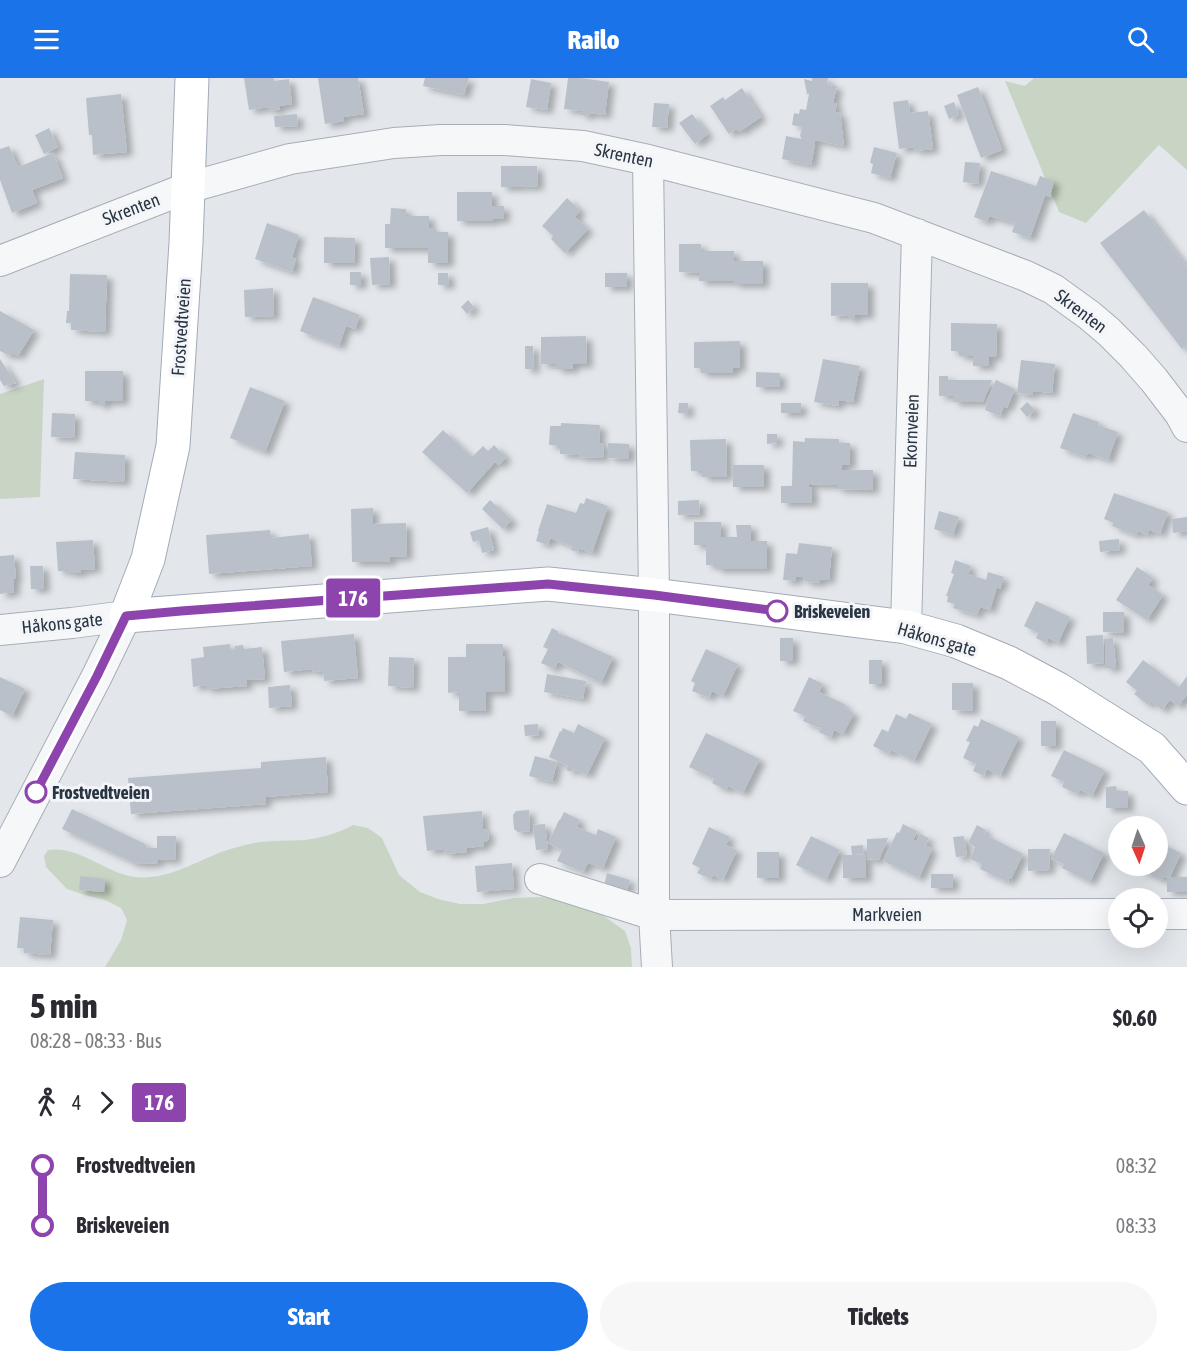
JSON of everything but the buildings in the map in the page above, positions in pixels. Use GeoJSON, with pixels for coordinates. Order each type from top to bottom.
{"type":"FeatureCollection","features":[{"type":"Feature","properties":{"kind":"main road","name":"Frostvedtveien"},"geometry":{"type":"LineString","coordinates":[[126,616],[148,559],[173,446],[186,243],[192,78]]}},
{"type":"Feature","properties":{"kind":"main road","name":"Håkons gate"},"geometry":{"type":"LineString","coordinates":[[126,616],[548,584],[906,627],[956,641],[1009,663],[1058,689],[1152,748],[1187,789]]}},
{"type":"Feature","properties":{"kind":"street","name":"Skrenten"},"geometry":{"type":"LineString","coordinates":[[0,261],[187,188],[290,159],[394,144],[441,140],[505,140],[583,146],[648,160],[874,218],[1026,276],[1053,289],[1109,332],[1133,356],[1180,414],[1187,427]]}},
{"type":"Feature","properties":{"kind":"street"},"geometry":{"type":"LineString","coordinates":[[648,160],[654,595],[654,915],[657,967]]}},
{"type":"Feature","properties":{"kind":"street","name":"Ekornveien"},"geometry":{"type":"LineString","coordinates":[[906,627],[917,234]]}},
{"type":"Feature","properties":{"kind":"street","name":"Håkons gate"},"geometry":{"type":"LineString","coordinates":[[0,630],[126,616]]}},
{"type":"Feature","properties":{"kind":"street","name":"Frostvedtveien"},"geometry":{"type":"LineString","coordinates":[[0,862],[126,616]]}},
{"type":"Feature","properties":{"kind":"street","name":"Markveien"},"geometry":{"type":"LineString","coordinates":[[540,879],[654,915],[1108,914]]}},
{"type":"Feature","properties":{"kind":"street"},"geometry":{"type":"LineString","coordinates":[[1168,914],[1187,914]]}},
{"type":"Feature","properties":{"kind":"green space"},"geometry":{"type":"Polygon","coordinates":[[[1034,78],[1187,78],[1187,170],[1159,145],[1086,223],[1059,212],[1005,81],[1025,86],[1034,78]]]}},
{"type":"Feature","properties":{"kind":"green space"},"geometry":{"type":"Polygon","coordinates":[[[44,379],[40,497],[0,499],[0,394],[44,379]]]}},
{"type":"Feature","properties":{"kind":"green space"},"geometry":{"type":"Polygon","coordinates":[[[353,825],[368,828],[382,838],[399,875],[420,892],[438,899],[460,904],[483,904],[514,898],[542,897],[571,903],[601,914],[625,931],[631,948],[632,967],[105,967],[121,940],[127,920],[121,908],[105,900],[67,889],[46,867],[44,856],[48,850],[59,850],[81,855],[113,870],[135,877],[156,876],[249,844],[311,839],[336,833],[353,825]]]}},
{"type":"Feature","properties":{"kind":"bus line","name":"176"},"geometry":{"type":"LineString","coordinates":[[36,792],[126,616],[548,584],[777,611]]}},
{"type":"Feature","properties":{"kind":"place","name":"Briskeveien"},"geometry":{"type":"Point","coordinates":[777,611]}},
{"type":"Feature","properties":{"kind":"place","name":"Frostvedtveien"},"geometry":{"type":"Point","coordinates":[36,792]}}]}
